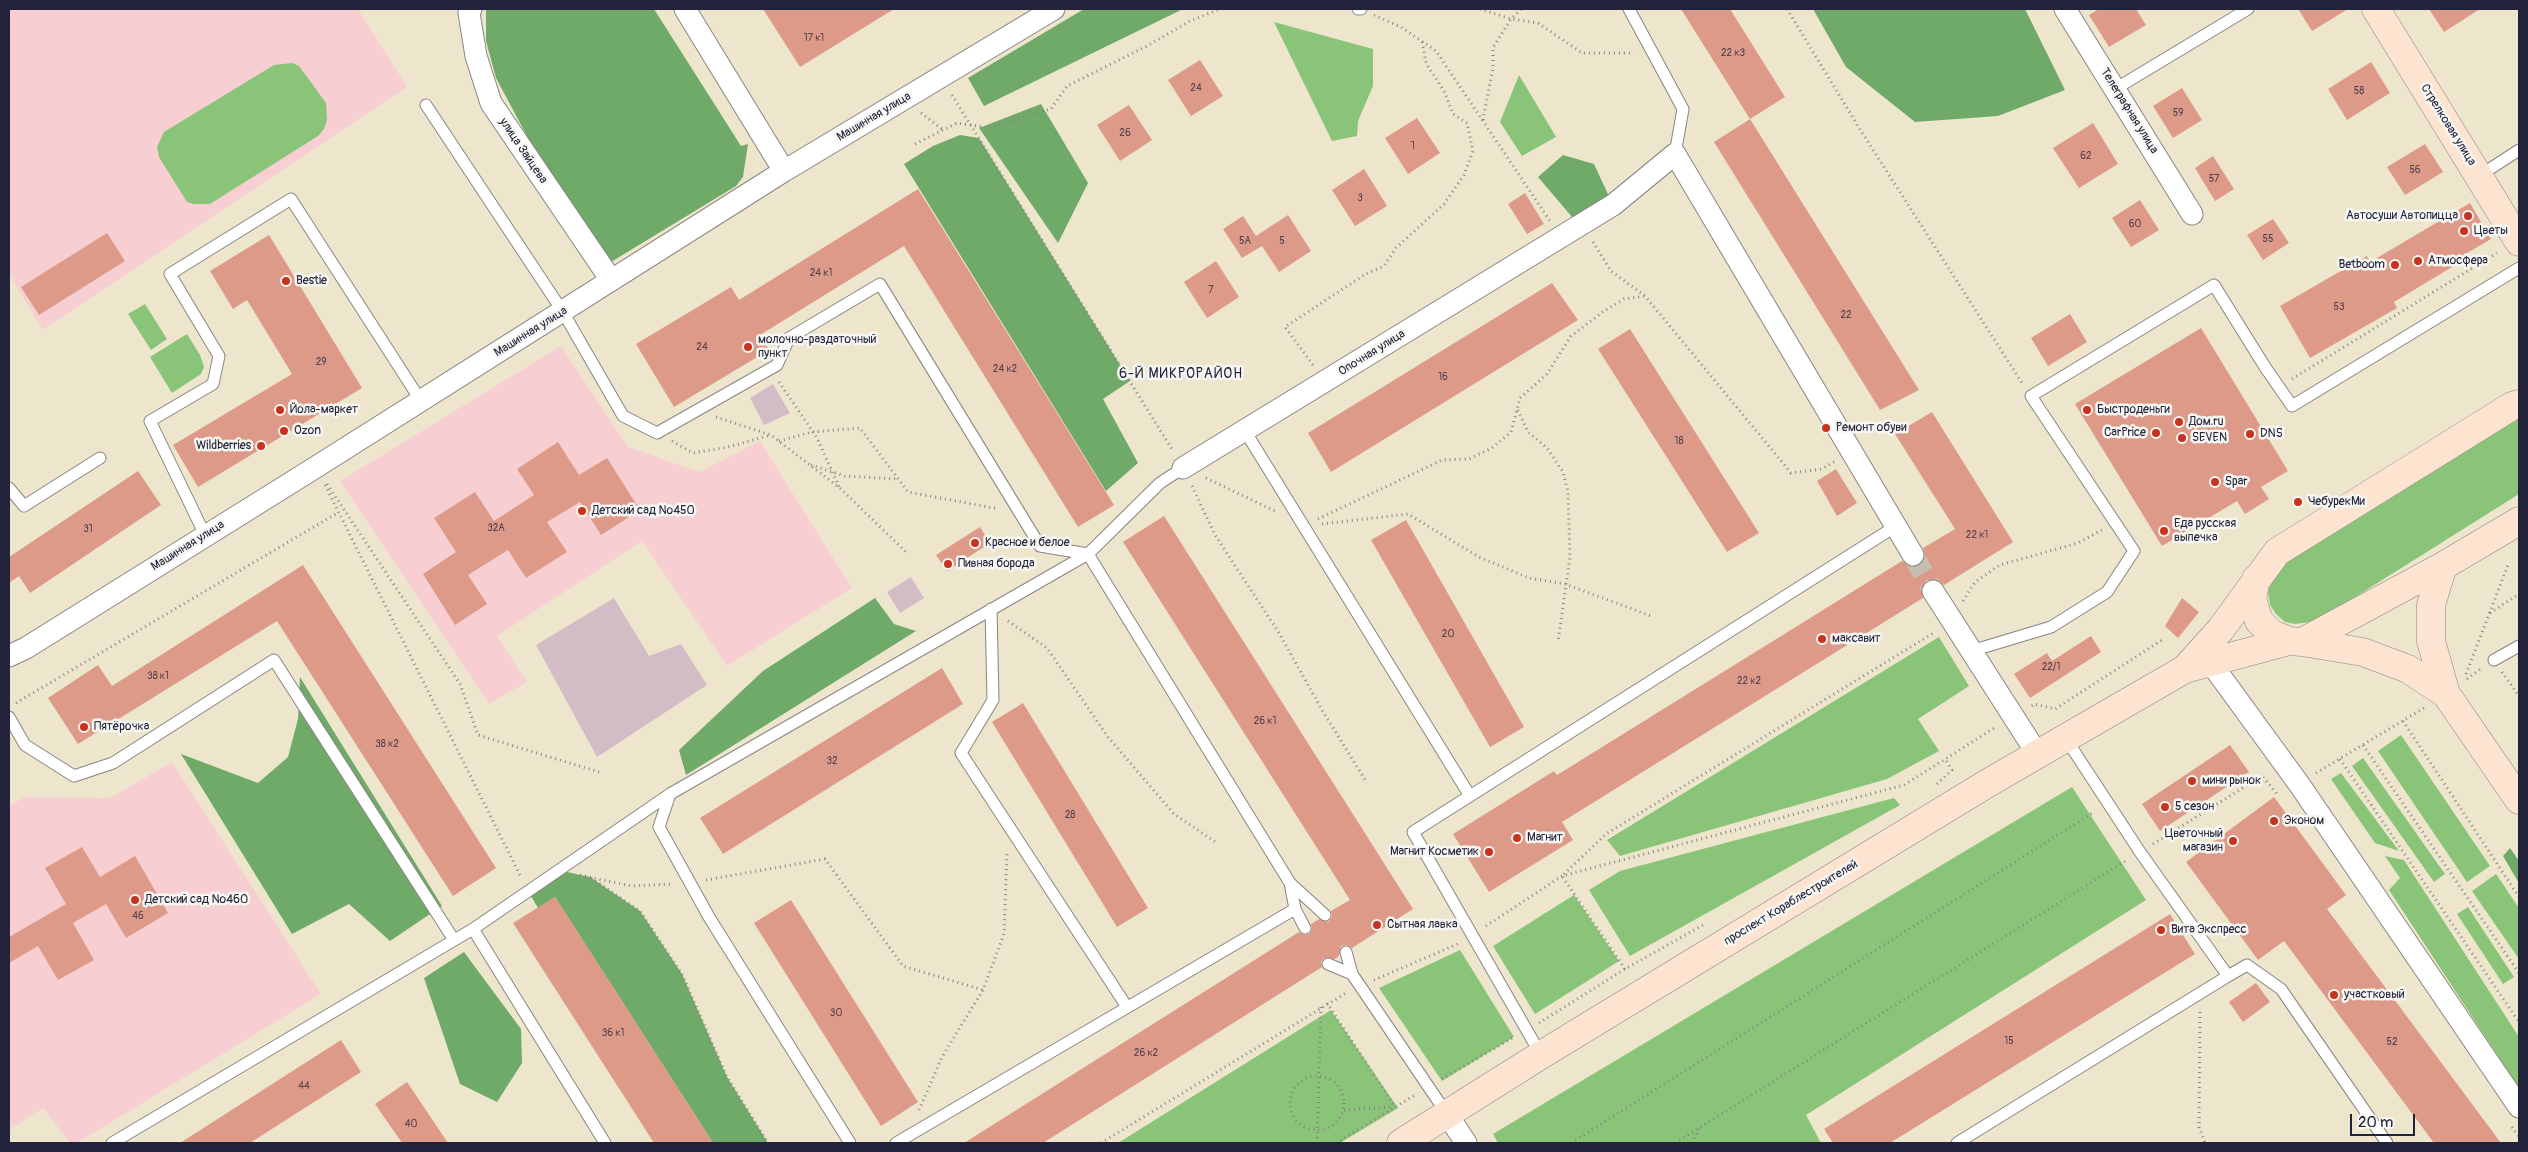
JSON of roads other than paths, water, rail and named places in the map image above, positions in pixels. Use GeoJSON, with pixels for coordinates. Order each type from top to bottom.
{"type":"FeatureCollection","features":[{"type":"Feature","properties":{"kind":"main road","name":"Стрелковая улица"},"geometry":{"type":"LineString","coordinates":[[2376,9],[2519,241]]}},
{"type":"Feature","properties":{"kind":"main road"},"geometry":{"type":"LineString","coordinates":[[2197,666],[2256,579],[2277,552],[2517,402]]}},
{"type":"Feature","properties":{"kind":"main road"},"geometry":{"type":"LineString","coordinates":[[2197,666],[2296,642],[2443,566],[2519,521]]}},
{"type":"Feature","properties":{"kind":"main road"},"geometry":{"type":"LineString","coordinates":[[2443,566],[2431,605],[2430,641],[2446,694],[2519,800]]}},
{"type":"Feature","properties":{"kind":"main road"},"geometry":{"type":"LineString","coordinates":[[2256,579],[2252,599],[2259,621],[2272,634],[2296,642],[2363,652],[2408,669],[2446,694]]}},
{"type":"Feature","properties":{"kind":"main road","name":"проспект Кораблестроителей"},"geometry":{"type":"LineString","coordinates":[[1401,1143],[1541,1055],[2038,755],[2197,666]]}},
{"type":"Feature","properties":{"kind":"street","name":"улица Зайцева"},"geometry":{"type":"LineString","coordinates":[[472,9],[469,13],[476,56],[491,103],[611,280]]}},
{"type":"Feature","properties":{"kind":"street"},"geometry":{"type":"LineString","coordinates":[[685,9],[784,171]]}},
{"type":"Feature","properties":{"kind":"street","name":"Машинная улица"},"geometry":{"type":"LineString","coordinates":[[9,656],[26,648],[316,467],[784,171],[1054,9]]}},
{"type":"Feature","properties":{"kind":"street","name":"Телеграфная улица"},"geometry":{"type":"LineString","coordinates":[[2065,9],[2192,214]]}},
{"type":"Feature","properties":{"kind":"street"},"geometry":{"type":"LineString","coordinates":[[1675,154],[1913,555]]}},
{"type":"Feature","properties":{"kind":"street","name":"Опочная улица"},"geometry":{"type":"LineString","coordinates":[[1183,468],[1614,205],[1675,154]]}},
{"type":"Feature","properties":{"kind":"street"},"geometry":{"type":"LineString","coordinates":[[1933,591],[2038,755]]}},
{"type":"Feature","properties":{"kind":"street"},"geometry":{"type":"LineString","coordinates":[[2197,666],[2299,784],[2519,1107]]}},
{"type":"Feature","properties":{"kind":"street"},"geometry":{"type":"LineString","coordinates":[[1447,1114],[1466,1143]]}},
{"type":"Feature","properties":{"kind":"lane"},"geometry":{"type":"LineString","coordinates":[[1629,9],[1682,108],[1675,154]]}},
{"type":"Feature","properties":{"kind":"lane"},"geometry":{"type":"LineString","coordinates":[[2115,89],[2248,9]]}},
{"type":"Feature","properties":{"kind":"lane"},"geometry":{"type":"LineString","coordinates":[[426,105],[563,312],[623,416],[657,433],[777,365],[790,338],[880,284],[1040,546],[1088,554],[1290,884],[1326,915]]}},
{"type":"Feature","properties":{"kind":"lane"},"geometry":{"type":"LineString","coordinates":[[2478,176],[2519,150]]}},
{"type":"Feature","properties":{"kind":"lane"},"geometry":{"type":"LineString","coordinates":[[205,535],[150,421],[213,384],[220,356],[170,274],[291,199],[421,401]]}},
{"type":"Feature","properties":{"kind":"lane"},"geometry":{"type":"LineString","coordinates":[[1971,651],[2051,627],[2107,592],[2134,551],[2031,396],[2214,285],[2292,406],[2519,268]]}},
{"type":"Feature","properties":{"kind":"lane"},"geometry":{"type":"LineString","coordinates":[[1245,430],[1470,796]]}},
{"type":"Feature","properties":{"kind":"lane"},"geometry":{"type":"LineString","coordinates":[[9,488],[24,506],[100,458]]}},
{"type":"Feature","properties":{"kind":"lane"},"geometry":{"type":"LineString","coordinates":[[112,1143],[473,929],[670,794],[1088,554],[1160,483],[1183,468]]}},
{"type":"Feature","properties":{"kind":"lane"},"geometry":{"type":"LineString","coordinates":[[1541,1055],[1413,832],[1896,526]]}},
{"type":"Feature","properties":{"kind":"lane"},"geometry":{"type":"LineString","coordinates":[[991,609],[993,700],[961,753],[1126,1008]]}},
{"type":"Feature","properties":{"kind":"lane"},"geometry":{"type":"LineString","coordinates":[[2494,660],[2519,646]]}},
{"type":"Feature","properties":{"kind":"lane"},"geometry":{"type":"LineString","coordinates":[[9,717],[25,745],[74,776],[113,763],[274,660],[454,940]]}},
{"type":"Feature","properties":{"kind":"lane"},"geometry":{"type":"LineString","coordinates":[[2066,739],[2140,852],[2228,976]]}},
{"type":"Feature","properties":{"kind":"lane"},"geometry":{"type":"LineString","coordinates":[[670,794],[659,827],[690,883],[850,1143]]}},
{"type":"Feature","properties":{"kind":"lane"},"geometry":{"type":"LineString","coordinates":[[1290,884],[1295,909],[1305,928]]}},
{"type":"Feature","properties":{"kind":"lane"},"geometry":{"type":"LineString","coordinates":[[896,1143],[1295,909]]}},
{"type":"Feature","properties":{"kind":"lane"},"geometry":{"type":"LineString","coordinates":[[473,929],[605,1143]]}},
{"type":"Feature","properties":{"kind":"lane"},"geometry":{"type":"LineString","coordinates":[[1346,952],[1352,974],[1447,1114]]}},
{"type":"Feature","properties":{"kind":"lane"},"geometry":{"type":"LineString","coordinates":[[1328,964],[1352,974]]}},
{"type":"Feature","properties":{"kind":"lane"},"geometry":{"type":"LineString","coordinates":[[1957,1143],[2247,965],[2281,989],[2387,1143]]}},
{"type":"Feature","properties":{"kind":"tunnel"},"geometry":{"type":"LineString","coordinates":[[1913,555],[1933,591]]}},
{"type":"Feature","properties":{"kind":"place","name":"Автосуши Автопицца"},"geometry":{"type":"Point","coordinates":[2468,216]}},
{"type":"Feature","properties":{"kind":"place","name":"Цветы"},"geometry":{"type":"Point","coordinates":[2464,231]}},
{"type":"Feature","properties":{"kind":"place","name":"Атмосфера"},"geometry":{"type":"Point","coordinates":[2418,261]}},
{"type":"Feature","properties":{"kind":"place","name":"Betboom"},"geometry":{"type":"Point","coordinates":[2395,265]}},
{"type":"Feature","properties":{"kind":"place","name":"Bestie"},"geometry":{"type":"Point","coordinates":[286,281]}},
{"type":"Feature","properties":{"kind":"place","name":"молочно-раздаточный пункт"},"geometry":{"type":"Point","coordinates":[748,347]}},
{"type":"Feature","properties":{"kind":"place","name":"Йола-маркет"},"geometry":{"type":"Point","coordinates":[280,410]}},
{"type":"Feature","properties":{"kind":"place","name":"Быстроденьги"},"geometry":{"type":"Point","coordinates":[2087,410]}},
{"type":"Feature","properties":{"kind":"place","name":"Дом.ru"},"geometry":{"type":"Point","coordinates":[2179,422]}},
{"type":"Feature","properties":{"kind":"place","name":"Ремонт обуви"},"geometry":{"type":"Point","coordinates":[1826,428]}},
{"type":"Feature","properties":{"kind":"place","name":"Ozon"},"geometry":{"type":"Point","coordinates":[284,431]}},
{"type":"Feature","properties":{"kind":"place","name":"CarPrice"},"geometry":{"type":"Point","coordinates":[2156,433]}},
{"type":"Feature","properties":{"kind":"place","name":"DNS"},"geometry":{"type":"Point","coordinates":[2250,434]}},
{"type":"Feature","properties":{"kind":"place","name":"SEVEN"},"geometry":{"type":"Point","coordinates":[2182,438]}},
{"type":"Feature","properties":{"kind":"place","name":"Wildberries"},"geometry":{"type":"Point","coordinates":[261,446]}},
{"type":"Feature","properties":{"kind":"place","name":"Spar"},"geometry":{"type":"Point","coordinates":[2215,482]}},
{"type":"Feature","properties":{"kind":"place","name":"ЧебурекМи"},"geometry":{"type":"Point","coordinates":[2298,502]}},
{"type":"Feature","properties":{"kind":"place","name":"Детский сад №450"},"geometry":{"type":"Point","coordinates":[582,511]}},
{"type":"Feature","properties":{"kind":"place","name":"Еда русская выпечка"},"geometry":{"type":"Point","coordinates":[2164,531]}},
{"type":"Feature","properties":{"kind":"place","name":"Красное и белое"},"geometry":{"type":"Point","coordinates":[975,543]}},
{"type":"Feature","properties":{"kind":"place","name":"Пивная борода"},"geometry":{"type":"Point","coordinates":[948,564]}},
{"type":"Feature","properties":{"kind":"place","name":"максавит"},"geometry":{"type":"Point","coordinates":[1822,639]}},
{"type":"Feature","properties":{"kind":"place","name":"Пятёрочка"},"geometry":{"type":"Point","coordinates":[84,727]}},
{"type":"Feature","properties":{"kind":"place","name":"мини рынок"},"geometry":{"type":"Point","coordinates":[2192,781]}},
{"type":"Feature","properties":{"kind":"place","name":"5 сезон"},"geometry":{"type":"Point","coordinates":[2165,807]}},
{"type":"Feature","properties":{"kind":"place","name":"Эконом"},"geometry":{"type":"Point","coordinates":[2274,821]}},
{"type":"Feature","properties":{"kind":"place","name":"Магнит"},"geometry":{"type":"Point","coordinates":[1517,838]}},
{"type":"Feature","properties":{"kind":"place","name":"Цветочный магазин"},"geometry":{"type":"Point","coordinates":[2233,841]}},
{"type":"Feature","properties":{"kind":"place","name":"Магнит Косметик"},"geometry":{"type":"Point","coordinates":[1489,852]}},
{"type":"Feature","properties":{"kind":"place","name":"Детский сад №460"},"geometry":{"type":"Point","coordinates":[135,900]}},
{"type":"Feature","properties":{"kind":"place","name":"Сытная лавка"},"geometry":{"type":"Point","coordinates":[1377,925]}},
{"type":"Feature","properties":{"kind":"place","name":"Вита Экспресс"},"geometry":{"type":"Point","coordinates":[2161,930]}},
{"type":"Feature","properties":{"kind":"place","name":"участковый"},"geometry":{"type":"Point","coordinates":[2334,995]}},
{"type":"Feature","properties":{"kind":"district","name":"6-Й МИКРОРАЙОН"},"geometry":{"type":"Point","coordinates":[1181,374]}}]}
